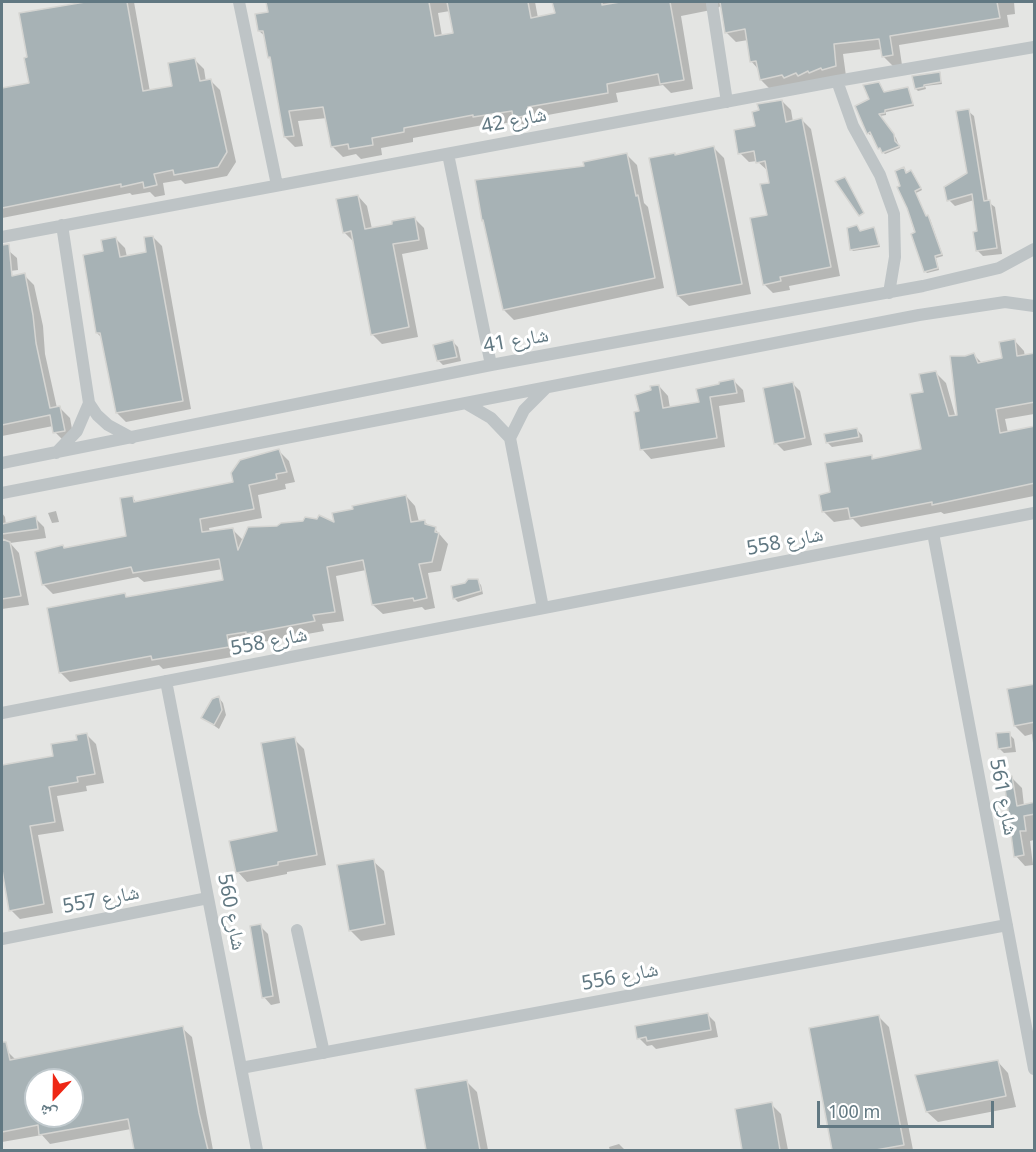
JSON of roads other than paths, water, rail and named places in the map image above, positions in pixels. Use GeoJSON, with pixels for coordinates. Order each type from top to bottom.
{"type":"FeatureCollection","features":[{"type":"Feature","properties":{"kind":"street"},"geometry":{"type":"LineString","coordinates":[[240,2],[277,185]]}},
{"type":"Feature","properties":{"kind":"street"},"geometry":{"type":"LineString","coordinates":[[712,4],[727,102]]}},
{"type":"Feature","properties":{"kind":"street","name":"شارع 42"},"geometry":{"type":"LineString","coordinates":[[2,237],[837,81],[1035,47]]}},
{"type":"Feature","properties":{"kind":"street"},"geometry":{"type":"LineString","coordinates":[[837,81],[853,126],[880,175],[894,214],[895,257],[889,293]]}},
{"type":"Feature","properties":{"kind":"street"},"geometry":{"type":"LineString","coordinates":[[448,153],[491,365]]}},
{"type":"Feature","properties":{"kind":"street"},"geometry":{"type":"LineString","coordinates":[[62,225],[90,403],[97,415],[108,425],[133,438]]}},
{"type":"Feature","properties":{"kind":"street","name":"شارع 41"},"geometry":{"type":"LineString","coordinates":[[2,464],[491,365],[889,293],[999,268],[1035,249]]}},
{"type":"Feature","properties":{"kind":"street"},"geometry":{"type":"LineString","coordinates":[[2,493],[919,315],[1005,302],[1035,306]]}},
{"type":"Feature","properties":{"kind":"street"},"geometry":{"type":"LineString","coordinates":[[510,438],[524,410],[547,388]]}},
{"type":"Feature","properties":{"kind":"street"},"geometry":{"type":"LineString","coordinates":[[55,453],[77,431],[90,403]]}},
{"type":"Feature","properties":{"kind":"street"},"geometry":{"type":"LineString","coordinates":[[467,404],[491,418],[510,438],[543,608]]}},
{"type":"Feature","properties":{"kind":"street","name":"شارع 558"},"geometry":{"type":"LineString","coordinates":[[2,713],[1035,513]]}},
{"type":"Feature","properties":{"kind":"street","name":"شارع 561"},"geometry":{"type":"LineString","coordinates":[[933,533],[1035,1069]]}},
{"type":"Feature","properties":{"kind":"street","name":"شارع 560"},"geometry":{"type":"LineString","coordinates":[[166,681],[257,1150]]}},
{"type":"Feature","properties":{"kind":"street","name":"شارع 557"},"geometry":{"type":"LineString","coordinates":[[2,939],[208,898]]}},
{"type":"Feature","properties":{"kind":"street","name":"شارع 556"},"geometry":{"type":"LineString","coordinates":[[241,1068],[1007,925]]}},
{"type":"Feature","properties":{"kind":"street"},"geometry":{"type":"LineString","coordinates":[[297,930],[324,1053]]}}]}
